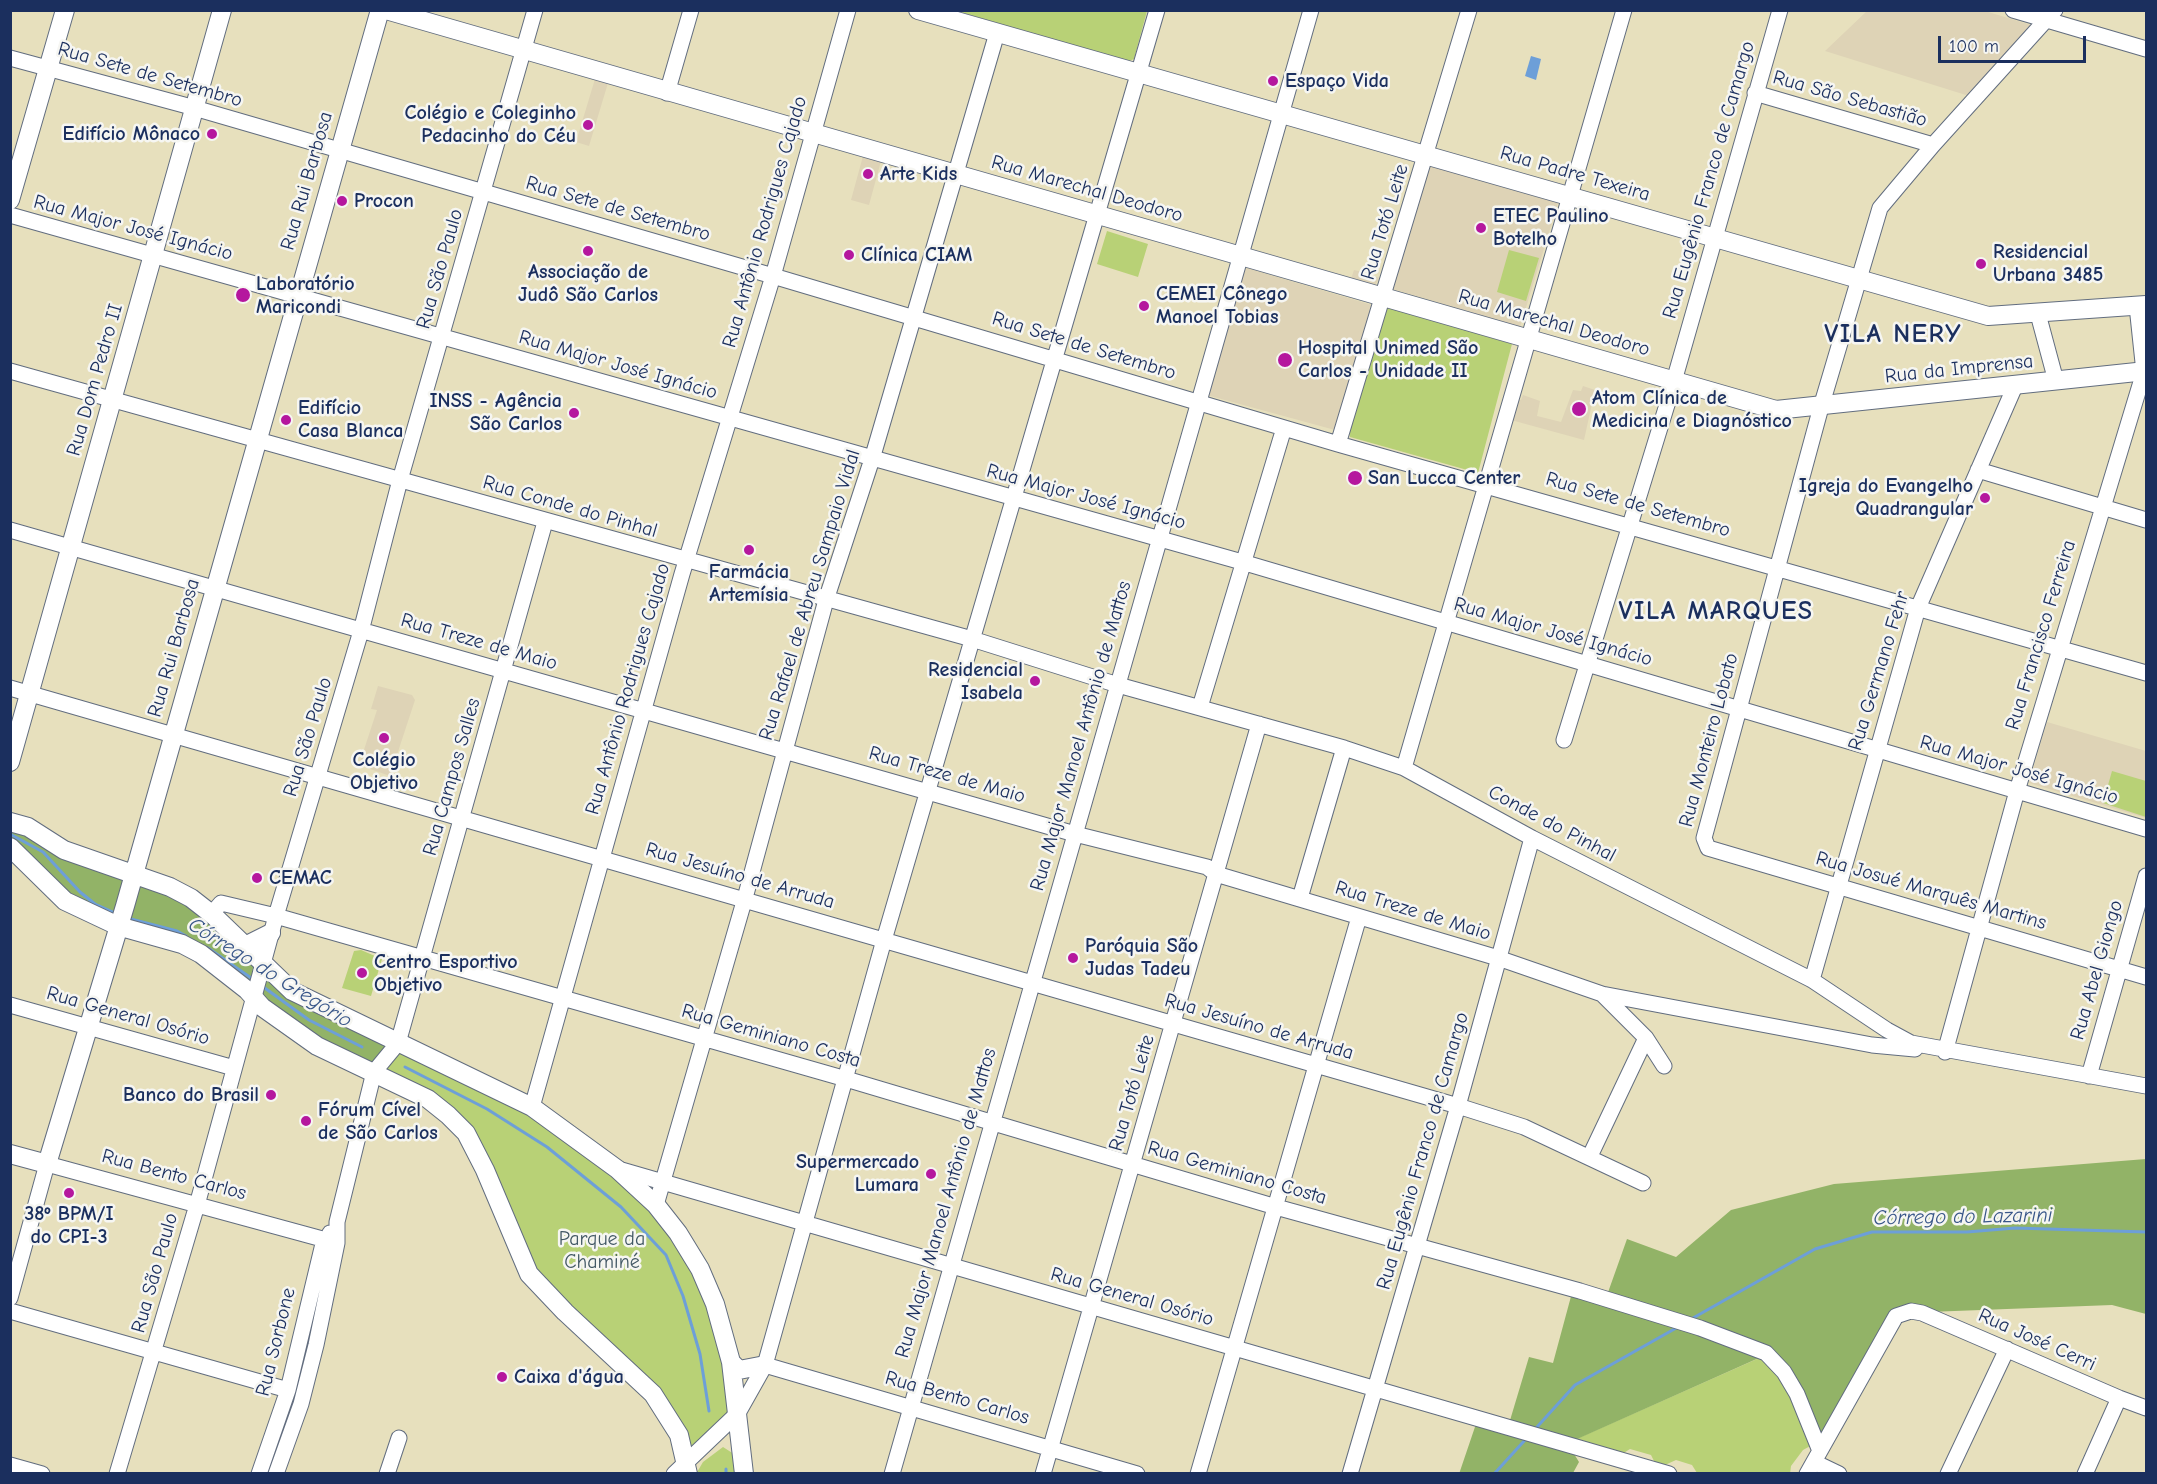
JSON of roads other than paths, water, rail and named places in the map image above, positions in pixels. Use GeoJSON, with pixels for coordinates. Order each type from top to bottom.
{"type":"FeatureCollection","features":[{"type":"Feature","properties":{"kind":"main road"},"geometry":{"type":"LineString","coordinates":[[10,200],[65,10]]}},
{"type":"Feature","properties":{"kind":"main road","name":"Rua Dom Pedro II"},"geometry":{"type":"LineString","coordinates":[[10,762],[112,399],[155,256],[193,108],[222,10]]}},
{"type":"Feature","properties":{"kind":"main road","name":"Rua Rui Barbosa"},"geometry":{"type":"LineString","coordinates":[[48,1164],[121,918],[380,10]]}},
{"type":"Feature","properties":{"kind":"main road","name":"Rua Marechal Deodoro"},"geometry":{"type":"LineString","coordinates":[[386,10],[667,93],[1776,410]]}},
{"type":"Feature","properties":{"kind":"main road","name":"Rua Padre Texeira"},"geometry":{"type":"LineString","coordinates":[[918,10],[1988,316],[2142,306]]}},
{"type":"Feature","properties":{"kind":"main road","name":"Rua da Imprensa"},"geometry":{"type":"LineString","coordinates":[[1776,410],[2145,371]]}},
{"type":"Feature","properties":{"kind":"main road"},"geometry":{"type":"LineString","coordinates":[[10,822],[27,827],[64,850],[170,887],[214,916],[243,944],[262,970],[292,992],[532,1107],[616,1169],[656,1205],[700,1269],[715,1304],[731,1362],[744,1473]]}},
{"type":"Feature","properties":{"kind":"main road"},"geometry":{"type":"LineString","coordinates":[[10,847],[65,901],[88,914],[121,918],[201,954],[317,1046],[428,1099],[466,1133],[485,1170],[530,1274],[565,1312],[653,1394],[679,1435],[682,1470]]}},
{"type":"Feature","properties":{"kind":"main road"},"geometry":{"type":"LineString","coordinates":[[243,944],[248,945],[274,924]]}},
{"type":"Feature","properties":{"kind":"main road","name":"Rua Bento Carlos"},"geometry":{"type":"LineString","coordinates":[[10,1154],[48,1164]]}},
{"type":"Feature","properties":{"kind":"main road"},"geometry":{"type":"LineString","coordinates":[[731,1362],[739,1370],[765,1365]]}},
{"type":"Feature","properties":{"kind":"street","name":"Rua São Paulo"},"geometry":{"type":"LineString","coordinates":[[117,1473],[197,1205],[274,924],[361,631],[400,480],[535,10]]}},
{"type":"Feature","properties":{"kind":"street"},"geometry":{"type":"LineString","coordinates":[[667,93],[691,10]]}},
{"type":"Feature","properties":{"kind":"street","name":"Rua Antônio Rodrigues Cajado"},"geometry":{"type":"LineString","coordinates":[[532,1107],[686,561],[773,276],[848,10]]}},
{"type":"Feature","properties":{"kind":"street"},"geometry":{"type":"LineString","coordinates":[[682,1470],[738,1413],[765,1365],[884,940],[1140,75],[1157,10]]}},
{"type":"Feature","properties":{"kind":"street","name":"Rua Major Manoel Antônio de Mattos"},"geometry":{"type":"LineString","coordinates":[[892,1473],[1311,10]]}},
{"type":"Feature","properties":{"kind":"street","name":"Rua Totó Leite"},"geometry":{"type":"LineString","coordinates":[[1338,444],[1384,298],[1469,10]]}},
{"type":"Feature","properties":{"kind":"street"},"geometry":{"type":"LineString","coordinates":[[1404,768],[1624,10]]}},
{"type":"Feature","properties":{"kind":"street","name":"Rua Eugênio Franco de Camargo"},"geometry":{"type":"LineString","coordinates":[[1564,740],[1674,381],[1780,10]]}},
{"type":"Feature","properties":{"kind":"street"},"geometry":{"type":"LineString","coordinates":[[2013,10],[2051,15],[2139,47],[2146,37]]}},
{"type":"Feature","properties":{"kind":"street","name":"Rua Monteiro Lobato"},"geometry":{"type":"LineString","coordinates":[[1704,844],[1738,709],[1779,567],[1821,407],[1880,208],[1933,145],[2051,15]]}},
{"type":"Feature","properties":{"kind":"street","name":"Rua Rafael de Abreu Sampaio Vidal"},"geometry":{"type":"LineString","coordinates":[[656,1205],[665,1181],[745,898],[826,600],[872,459],[997,33]]}},
{"type":"Feature","properties":{"kind":"street","name":"Rua Sete de Setembro"},"geometry":{"type":"LineString","coordinates":[[10,58],[193,108],[773,276],[1338,444],[1487,484],[2146,673]]}},
{"type":"Feature","properties":{"kind":"street","name":"Rua São Sebastião"},"geometry":{"type":"LineString","coordinates":[[1755,93],[1933,145]]}},
{"type":"Feature","properties":{"kind":"street","name":"Rua Major José Ignácio"},"geometry":{"type":"LineString","coordinates":[[10,215],[299,294],[729,419],[1159,538],[2146,829]]}},
{"type":"Feature","properties":{"kind":"street"},"geometry":{"type":"LineString","coordinates":[[2142,306],[2145,371]]}},
{"type":"Feature","properties":{"kind":"street"},"geometry":{"type":"LineString","coordinates":[[2038,314],[2056,381]]}},
{"type":"Feature","properties":{"kind":"street","name":"Rua Conde do Pinhal"},"geometry":{"type":"LineString","coordinates":[[10,371],[545,522],[972,639],[1118,685]]}},
{"type":"Feature","properties":{"kind":"street","name":"Rua Francisco Ferreira"},"geometry":{"type":"LineString","coordinates":[[1945,1052],[2016,790],[2101,507],[2145,371]]}},
{"type":"Feature","properties":{"kind":"street","name":"Rua Germano Fehr"},"geometry":{"type":"LineString","coordinates":[[1812,980],[1918,608],[2015,386]]}},
{"type":"Feature","properties":{"kind":"street"},"geometry":{"type":"LineString","coordinates":[[1200,707],[1284,428]]}},
{"type":"Feature","properties":{"kind":"street"},"geometry":{"type":"LineString","coordinates":[[1978,470],[2146,520]]}},
{"type":"Feature","properties":{"kind":"street","name":"Rua Campos Salles"},"geometry":{"type":"LineString","coordinates":[[398,1043],[545,522]]}},
{"type":"Feature","properties":{"kind":"street","name":"Rua Treze de Maio"},"geometry":{"type":"LineString","coordinates":[[10,530],[1075,834],[1206,867],[1216,874],[1498,958],[1602,994],[1872,1045],[1945,1052]]}},
{"type":"Feature","properties":{"kind":"street","name":"Conde do Pinhal"},"geometry":{"type":"LineString","coordinates":[[1118,685],[1344,748],[1404,768],[1532,838],[1812,980],[1895,1035],[1911,1043],[1945,1052]]}},
{"type":"Feature","properties":{"kind":"street","name":"Rua Jesuíno de Arruda"},"geometry":{"type":"LineString","coordinates":[[10,688],[319,775],[1458,1106],[1524,1127],[1590,1156],[1643,1184]]}},
{"type":"Feature","properties":{"kind":"street","name":"Rua Totó Leite"},"geometry":{"type":"LineString","coordinates":[[1043,1473],[1259,724]]}},
{"type":"Feature","properties":{"kind":"street"},"geometry":{"type":"LineString","coordinates":[[1300,898],[1344,748]]}},
{"type":"Feature","properties":{"kind":"street","name":"Rua Eugênio Franco de Camargo"},"geometry":{"type":"LineString","coordinates":[[1350,1473],[1418,1246],[1532,838]]}},
{"type":"Feature","properties":{"kind":"street","name":"Rua Josué Marquês Martins"},"geometry":{"type":"LineString","coordinates":[[1704,844],[2146,977]]}},
{"type":"Feature","properties":{"kind":"street","name":"Rua Abel Giongo"},"geometry":{"type":"LineString","coordinates":[[2089,1076],[2146,876]]}},
{"type":"Feature","properties":{"kind":"street","name":"Rua Geminiano Costa"},"geometry":{"type":"LineString","coordinates":[[214,916],[217,905],[225,903],[274,924],[422,959],[846,1079],[1276,1207],[1580,1291],[1700,1328],[1766,1353],[1784,1372],[1797,1394],[1814,1462]]}},
{"type":"Feature","properties":{"kind":"street"},"geometry":{"type":"LineString","coordinates":[[1198,1473],[1359,917]]}},
{"type":"Feature","properties":{"kind":"street"},"geometry":{"type":"LineString","coordinates":[[1602,994],[1646,1038],[1664,1066]]}},
{"type":"Feature","properties":{"kind":"street","name":"Rua General Osório"},"geometry":{"type":"LineString","coordinates":[[10,1005],[234,1068]]}},
{"type":"Feature","properties":{"kind":"street"},"geometry":{"type":"LineString","coordinates":[[1590,1156],[1646,1038]]}},
{"type":"Feature","properties":{"kind":"street","name":"Rua Sorbone"},"geometry":{"type":"LineString","coordinates":[[260,1470],[288,1390],[337,1222],[374,1072],[398,1043]]}},
{"type":"Feature","properties":{"kind":"street"},"geometry":{"type":"LineString","coordinates":[[1945,1052],[2146,1086]]}},
{"type":"Feature","properties":{"kind":"street","name":"Rua Bento Carlos"},"geometry":{"type":"LineString","coordinates":[[48,1164],[331,1242]]}},
{"type":"Feature","properties":{"kind":"street","name":"Rua Rui Barbosa"},"geometry":{"type":"LineString","coordinates":[[10,1298],[48,1164]]}},
{"type":"Feature","properties":{"kind":"street","name":"Rua General Osório"},"geometry":{"type":"LineString","coordinates":[[616,1169],[665,1181],[1376,1390],[1634,1469],[1670,1473]]}},
{"type":"Feature","properties":{"kind":"street","name":"Rua Sorbone"},"geometry":{"type":"LineString","coordinates":[[277,1472],[301,1404],[331,1242]]}},
{"type":"Feature","properties":{"kind":"street"},"geometry":{"type":"LineString","coordinates":[[10,1311],[154,1350],[288,1390]]}},
{"type":"Feature","properties":{"kind":"street","name":"Rua José Cerri"},"geometry":{"type":"LineString","coordinates":[[1814,1462],[1896,1316],[1911,1311],[2146,1408]]}},
{"type":"Feature","properties":{"kind":"street"},"geometry":{"type":"LineString","coordinates":[[1948,1473],[2007,1349]]}},
{"type":"Feature","properties":{"kind":"street","name":"Rua Bento Carlos"},"geometry":{"type":"LineString","coordinates":[[765,1365],[1137,1473]]}},
{"type":"Feature","properties":{"kind":"street"},"geometry":{"type":"LineString","coordinates":[[2085,1473],[2119,1398]]}},
{"type":"Feature","properties":{"kind":"street"},"geometry":{"type":"LineString","coordinates":[[387,1473],[399,1438]]}},
{"type":"Feature","properties":{"kind":"street"},"geometry":{"type":"LineString","coordinates":[[1814,1462],[1839,1473]]}},
{"type":"Feature","properties":{"kind":"street"},"geometry":{"type":"LineString","coordinates":[[10,1465],[42,1473]]}},
{"type":"Feature","properties":{"kind":"street"},"geometry":{"type":"LineString","coordinates":[[260,1470],[277,1472]]}},
{"type":"Feature","properties":{"kind":"water"},"geometry":{"type":"Polygon","coordinates":[[[1531,56],[1541,59],[1536,80],[1525,76],[1531,56]]]}},
{"type":"Feature","properties":{"kind":"waterway","name":"Córrego do Gregório"},"geometry":{"type":"LineString","coordinates":[[10,834],[43,852],[80,892],[95,904],[115,913]]}},
{"type":"Feature","properties":{"kind":"waterway","name":"Córrego do Gregório"},"geometry":{"type":"LineString","coordinates":[[127,918],[177,931],[186,936]]}},
{"type":"Feature","properties":{"kind":"waterway","name":"Córrego do Gregório"},"geometry":{"type":"LineString","coordinates":[[208,948],[254,980]]}},
{"type":"Feature","properties":{"kind":"waterway","name":"Córrego do Gregório"},"geometry":{"type":"LineString","coordinates":[[262,986],[309,1020],[362,1047]]}},
{"type":"Feature","properties":{"kind":"waterway","name":"Córrego do Gregório"},"geometry":{"type":"LineString","coordinates":[[405,1067],[487,1109],[547,1147],[621,1207],[666,1255],[683,1296],[700,1354],[709,1411]]}},
{"type":"Feature","properties":{"kind":"waterway","name":"Córrego do Lazarini"},"geometry":{"type":"LineString","coordinates":[[1693,1318],[1815,1249],[1872,1232],[1967,1232],[2015,1228],[2146,1232]]}},
{"type":"Feature","properties":{"kind":"waterway","name":"Córrego do Lazarini"},"geometry":{"type":"LineString","coordinates":[[1537,1427],[1575,1385],[1678,1327]]}},
{"type":"Feature","properties":{"kind":"waterway","name":"Córrego do Lazarini"},"geometry":{"type":"LineString","coordinates":[[1494,1474],[1525,1440]]}},
{"type":"Feature","properties":{"kind":"waterway","name":"Córrego do Gregório"},"geometry":{"type":"LineString","coordinates":[[726,1469],[726,1474]]}},
{"type":"Feature","properties":{"kind":"place","name":"Espaço Vida"},"geometry":{"type":"Point","coordinates":[1273,81]}},
{"type":"Feature","properties":{"kind":"place","name":"Colégio e Coleginho Pedacinho do Céu"},"geometry":{"type":"Point","coordinates":[588,125]}},
{"type":"Feature","properties":{"kind":"place","name":"Edifício Mônaco"},"geometry":{"type":"Point","coordinates":[212,134]}},
{"type":"Feature","properties":{"kind":"place","name":"Arte Kids"},"geometry":{"type":"Point","coordinates":[868,174]}},
{"type":"Feature","properties":{"kind":"place","name":"Procon"},"geometry":{"type":"Point","coordinates":[342,201]}},
{"type":"Feature","properties":{"kind":"place","name":"ETEC Paulino Botelho"},"geometry":{"type":"Point","coordinates":[1481,228]}},
{"type":"Feature","properties":{"kind":"place","name":"Associação de Judô São Carlos"},"geometry":{"type":"Point","coordinates":[588,251]}},
{"type":"Feature","properties":{"kind":"place","name":"Clínica CIAM"},"geometry":{"type":"Point","coordinates":[849,255]}},
{"type":"Feature","properties":{"kind":"place","name":"Residencial Urbana 3485"},"geometry":{"type":"Point","coordinates":[1981,264]}},
{"type":"Feature","properties":{"kind":"place","name":"Laboratório Maricondi"},"geometry":{"type":"Point","coordinates":[243,295]}},
{"type":"Feature","properties":{"kind":"place","name":"CEMEI Cônego Manoel Tobias"},"geometry":{"type":"Point","coordinates":[1144,306]}},
{"type":"Feature","properties":{"kind":"place","name":"Hospital Unimed São Carlos - Unidade II"},"geometry":{"type":"Point","coordinates":[1285,360]}},
{"type":"Feature","properties":{"kind":"place","name":"Atom Clínica de Medicina e Diagnóstico"},"geometry":{"type":"Point","coordinates":[1579,409]}},
{"type":"Feature","properties":{"kind":"place","name":"INSS - Agência São Carlos"},"geometry":{"type":"Point","coordinates":[574,413]}},
{"type":"Feature","properties":{"kind":"place","name":"Edifício Casa Blanca"},"geometry":{"type":"Point","coordinates":[286,420]}},
{"type":"Feature","properties":{"kind":"place","name":"San Lucca Center"},"geometry":{"type":"Point","coordinates":[1355,478]}},
{"type":"Feature","properties":{"kind":"place","name":"Igreja do Evangelho Quadrangular"},"geometry":{"type":"Point","coordinates":[1985,498]}},
{"type":"Feature","properties":{"kind":"place","name":"Farmácia Artemísia"},"geometry":{"type":"Point","coordinates":[749,550]}},
{"type":"Feature","properties":{"kind":"place","name":"Residencial Isabela"},"geometry":{"type":"Point","coordinates":[1035,681]}},
{"type":"Feature","properties":{"kind":"place","name":"Colégio Objetivo"},"geometry":{"type":"Point","coordinates":[384,738]}},
{"type":"Feature","properties":{"kind":"place","name":"CEMAC"},"geometry":{"type":"Point","coordinates":[257,878]}},
{"type":"Feature","properties":{"kind":"place","name":"Paróquia São Judas Tadeu"},"geometry":{"type":"Point","coordinates":[1073,958]}},
{"type":"Feature","properties":{"kind":"place","name":"Centro Esportivo Objetivo"},"geometry":{"type":"Point","coordinates":[362,973]}},
{"type":"Feature","properties":{"kind":"place","name":"Banco do Brasil"},"geometry":{"type":"Point","coordinates":[271,1095]}},
{"type":"Feature","properties":{"kind":"place","name":"Fórum Cível de São Carlos"},"geometry":{"type":"Point","coordinates":[306,1121]}},
{"type":"Feature","properties":{"kind":"place","name":"Supermercado Lumara"},"geometry":{"type":"Point","coordinates":[931,1174]}},
{"type":"Feature","properties":{"kind":"place","name":"38º BPM/I do CPI-3"},"geometry":{"type":"Point","coordinates":[69,1193]}},
{"type":"Feature","properties":{"kind":"place","name":"Caixa d'água"},"geometry":{"type":"Point","coordinates":[502,1377]}},
{"type":"Feature","properties":{"kind":"district","name":"VILA NERY"},"geometry":{"type":"Point","coordinates":[1893,335]}},
{"type":"Feature","properties":{"kind":"district","name":"VILA MARQUES"},"geometry":{"type":"Point","coordinates":[1716,612]}},
{"type":"Feature","properties":{"kind":"park label","name":"Parque da Chaminé"},"geometry":{"type":"Point","coordinates":[602,1250]}}]}
